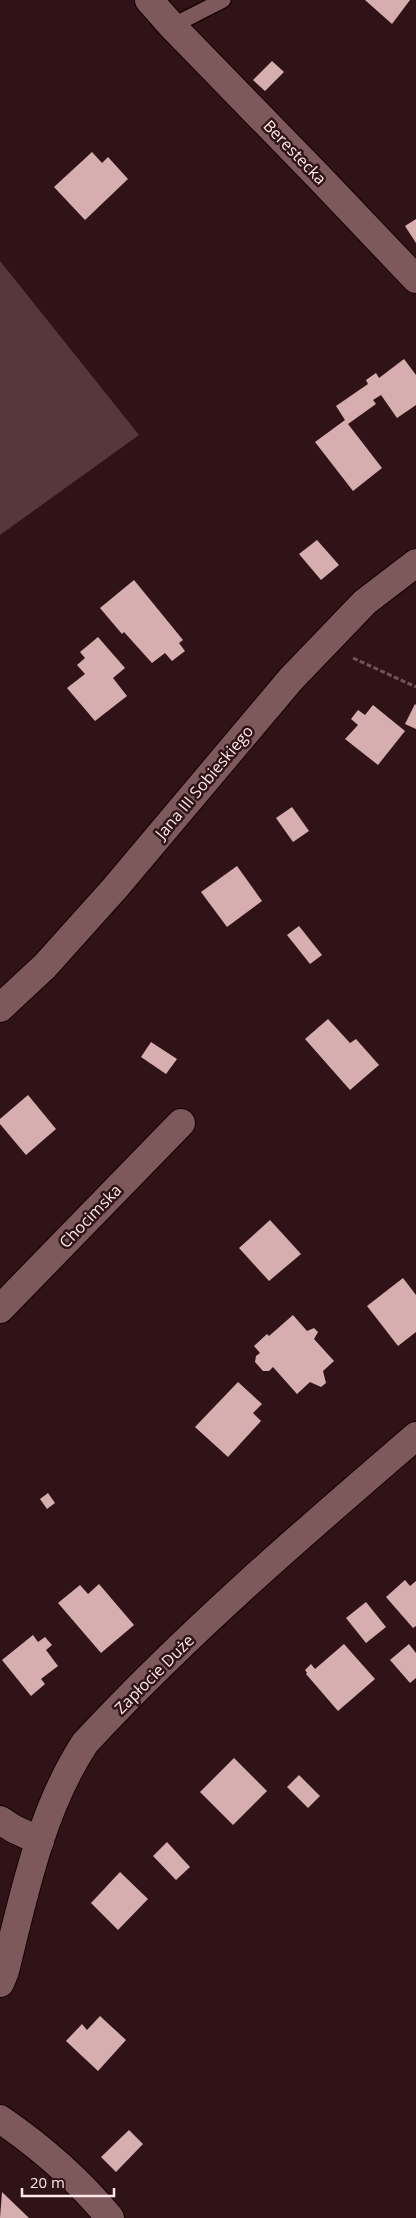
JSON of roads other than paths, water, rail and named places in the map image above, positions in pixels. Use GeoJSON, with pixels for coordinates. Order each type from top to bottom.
{"type":"FeatureCollection","features":[{"type":"Feature","properties":{"kind":"street","name":"Berestecka"},"geometry":{"type":"LineString","coordinates":[[149,0],[416,279]]}},
{"type":"Feature","properties":{"kind":"street","name":"Jana III Sobieskiego"},"geometry":{"type":"LineString","coordinates":[[0,1008],[46,966],[115,888],[308,660],[365,602],[416,563]]}},
{"type":"Feature","properties":{"kind":"street","name":"Chocimska"},"geometry":{"type":"LineString","coordinates":[[0,1309],[181,1123]]}},
{"type":"Feature","properties":{"kind":"street","name":"Zapłocie Duże"},"geometry":{"type":"LineString","coordinates":[[0,1983],[5,1971],[29,1873],[40,1841],[72,1764],[85,1743],[203,1625],[312,1526],[416,1436]]}},
{"type":"Feature","properties":{"kind":"street"},"geometry":{"type":"LineString","coordinates":[[0,1820],[40,1841]]}},
{"type":"Feature","properties":{"kind":"street"},"geometry":{"type":"LineString","coordinates":[[0,2119],[26,2136],[55,2161],[94,2198],[110,2218]]}},
{"type":"Feature","properties":{"kind":"lane"},"geometry":{"type":"LineString","coordinates":[[172,26],[222,0]]}}]}
